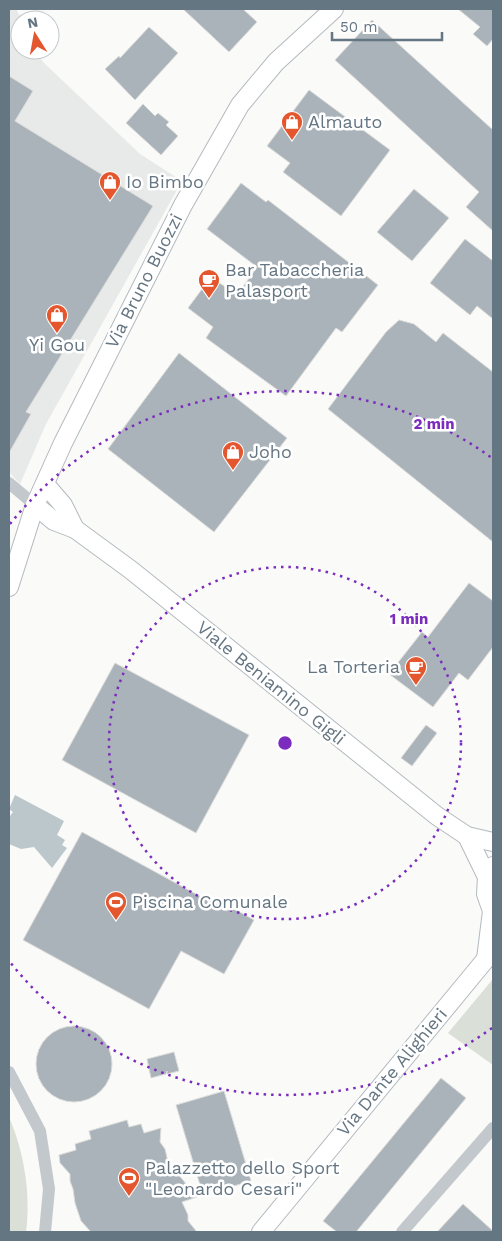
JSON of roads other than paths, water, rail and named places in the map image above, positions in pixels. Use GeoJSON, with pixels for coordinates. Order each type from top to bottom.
{"type":"FeatureCollection","features":[{"type":"Feature","properties":{"kind":"street","name":"Via Bruno Buozzi"},"geometry":{"type":"LineString","coordinates":[[9,587],[35,505],[62,443],[183,205],[240,105],[276,62],[334,9]]}},
{"type":"Feature","properties":{"kind":"street"},"geometry":{"type":"LineString","coordinates":[[9,483],[35,505]]}},
{"type":"Feature","properties":{"kind":"street","name":"Viale Beniamino Gigli"},"geometry":{"type":"LineString","coordinates":[[44,484],[63,505],[75,529]]}},
{"type":"Feature","properties":{"kind":"street","name":"Viale Beniamino Gigli"},"geometry":{"type":"LineString","coordinates":[[35,505],[54,521],[75,529],[131,570],[436,816],[467,836],[493,842]]}},
{"type":"Feature","properties":{"kind":"street"},"geometry":{"type":"LineString","coordinates":[[467,836],[490,871]]}},
{"type":"Feature","properties":{"kind":"street","name":"Via Dante Alighieri"},"geometry":{"type":"LineString","coordinates":[[261,1232],[490,956],[492,912],[486,894],[490,871]]}},
{"type":"Feature","properties":{"kind":"street"},"geometry":{"type":"LineString","coordinates":[[9,1072],[40,1131],[49,1190],[44,1232]]}},
{"type":"Feature","properties":{"kind":"street"},"geometry":{"type":"LineString","coordinates":[[402,1232],[493,1128]]}},
{"type":"Feature","properties":{"kind":"place","name":"Almauto"},"geometry":{"type":"Point","coordinates":[292,141]}},
{"type":"Feature","properties":{"kind":"place","name":"Io Bimbo"},"geometry":{"type":"Point","coordinates":[110,201]}},
{"type":"Feature","properties":{"kind":"place","name":"Bar Tabaccheria Palasport"},"geometry":{"type":"Point","coordinates":[209,299]}},
{"type":"Feature","properties":{"kind":"place","name":"Yi Gou"},"geometry":{"type":"Point","coordinates":[57,334]}},
{"type":"Feature","properties":{"kind":"place","name":"Joho"},"geometry":{"type":"Point","coordinates":[233,471]}},
{"type":"Feature","properties":{"kind":"place","name":"La Torteria"},"geometry":{"type":"Point","coordinates":[416,686]}},
{"type":"Feature","properties":{"kind":"place","name":"Piscina Comunale"},"geometry":{"type":"Point","coordinates":[116,921]}},
{"type":"Feature","properties":{"kind":"place","name":"Palazzetto dello Sport \"Leonardo Cesari\""},"geometry":{"type":"Point","coordinates":[129,1197]}}]}
